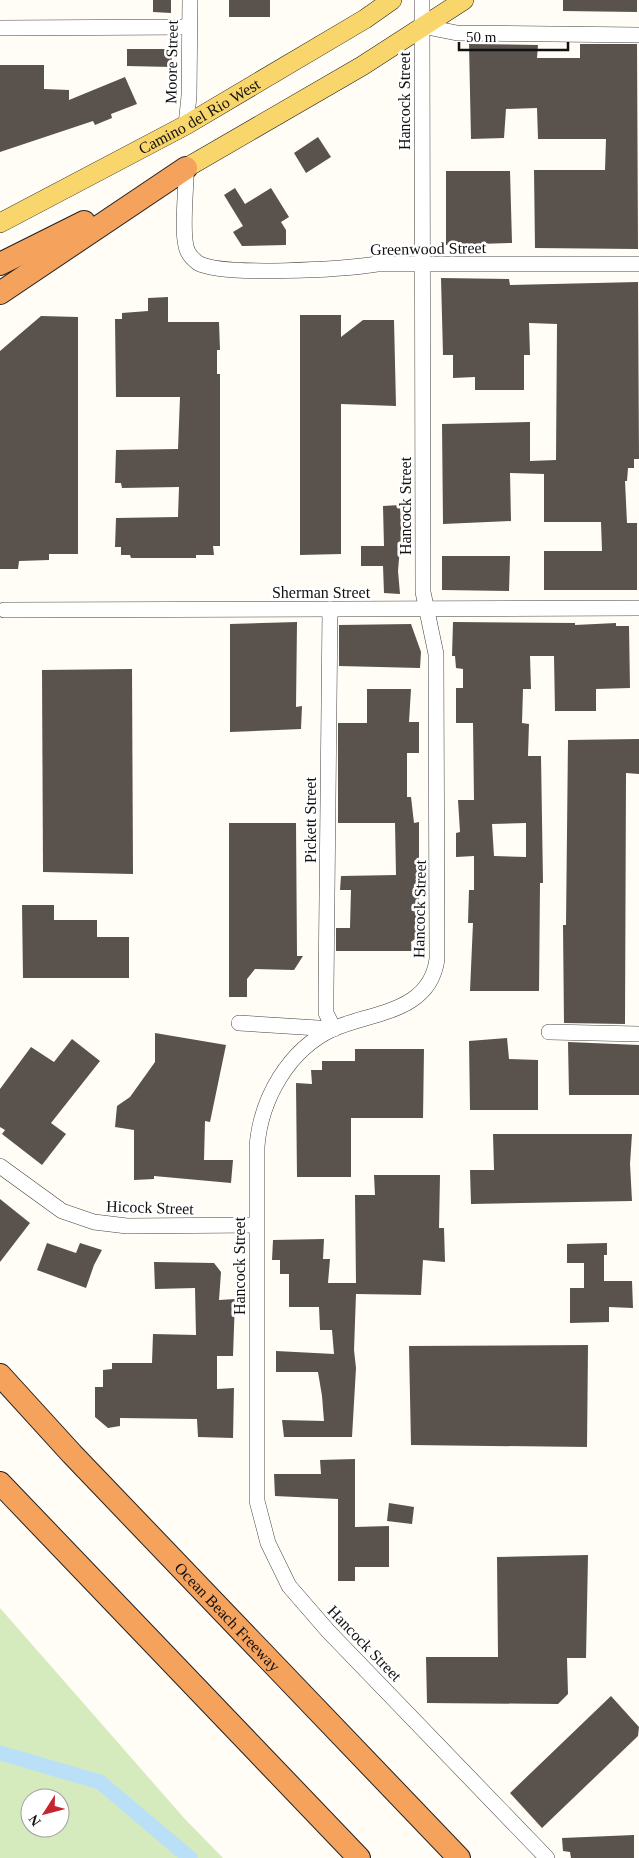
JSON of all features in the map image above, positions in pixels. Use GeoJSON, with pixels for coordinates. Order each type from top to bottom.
{"type":"FeatureCollection","features":[{"type":"Feature","properties":{"kind":"highway"},"geometry":{"type":"LineString","coordinates":[[0,264],[186,168]]}},
{"type":"Feature","properties":{"kind":"highway"},"geometry":{"type":"LineString","coordinates":[[0,293],[186,168]]}},
{"type":"Feature","properties":{"kind":"highway","name":"Ocean Beach Freeway"},"geometry":{"type":"LineString","coordinates":[[0,1375],[72,1454],[459,1858]]}},
{"type":"Feature","properties":{"kind":"highway"},"geometry":{"type":"LineString","coordinates":[[0,1483],[359,1858]]}},
{"type":"Feature","properties":{"kind":"main road","name":"Camino del Rio West"},"geometry":{"type":"LineString","coordinates":[[0,223],[186,124],[365,19],[392,0]]}},
{"type":"Feature","properties":{"kind":"main road"},"geometry":{"type":"LineString","coordinates":[[186,168],[298,104],[464,0]]}},
{"type":"Feature","properties":{"kind":"street","name":"Moore Street"},"geometry":{"type":"LineString","coordinates":[[186,124],[189,96],[190,0]]}},
{"type":"Feature","properties":{"kind":"street","name":"Hancock Street"},"geometry":{"type":"LineString","coordinates":[[422,0],[423,592],[436,654],[436,965],[426,986],[408,1003],[390,1012],[334,1029],[309,1045],[276,1082],[267,1101],[258,1128],[257,1146],[257,1500],[268,1543],[289,1586],[328,1631],[547,1858]]}},
{"type":"Feature","properties":{"kind":"street"},"geometry":{"type":"LineString","coordinates":[[422,26],[457,33],[639,35]]}},
{"type":"Feature","properties":{"kind":"street"},"geometry":{"type":"LineString","coordinates":[[0,28],[189,27]]}},
{"type":"Feature","properties":{"kind":"street","name":"Greenwood Street"},"geometry":{"type":"LineString","coordinates":[[186,168],[185,236],[190,256],[204,265],[237,270],[345,269],[377,264],[639,264]]}},
{"type":"Feature","properties":{"kind":"street","name":"Sherman Street"},"geometry":{"type":"LineString","coordinates":[[4,610],[639,608]]}},
{"type":"Feature","properties":{"kind":"street","name":"Pickett Street"},"geometry":{"type":"LineString","coordinates":[[330,609],[326,1013],[334,1029]]}},
{"type":"Feature","properties":{"kind":"street"},"geometry":{"type":"LineString","coordinates":[[239,1023],[334,1029]]}},
{"type":"Feature","properties":{"kind":"street"},"geometry":{"type":"LineString","coordinates":[[549,1032],[639,1034]]}},
{"type":"Feature","properties":{"kind":"street","name":"Hicock Street"},"geometry":{"type":"LineString","coordinates":[[0,1166],[62,1211],[94,1222],[127,1226],[256,1225]]}},
{"type":"Feature","properties":{"kind":"green space"},"geometry":{"type":"Polygon","coordinates":[[[0,1608],[184,1818],[223,1858],[0,1858],[0,1608]]]}},
{"type":"Feature","properties":{"kind":"building"},"geometry":{"type":"Polygon","coordinates":[[[153,0],[171,0],[171,13],[153,12],[153,0]]]}},
{"type":"Feature","properties":{"kind":"building"},"geometry":{"type":"Polygon","coordinates":[[[229,0],[270,0],[270,17],[229,17],[229,0]]]}},
{"type":"Feature","properties":{"kind":"building"},"geometry":{"type":"Polygon","coordinates":[[[563,0],[637,0],[637,12],[563,11],[563,0]]]}},
{"type":"Feature","properties":{"kind":"building"},"geometry":{"type":"Polygon","coordinates":[[[469,44],[538,45],[537,58],[580,58],[580,44],[637,44],[638,249],[535,248],[534,170],[605,170],[606,139],[538,139],[537,108],[506,109],[504,138],[471,139],[469,44]]]}},
{"type":"Feature","properties":{"kind":"building"},"geometry":{"type":"Polygon","coordinates":[[[127,49],[172,49],[172,67],[127,66],[127,49]]]}},
{"type":"Feature","properties":{"kind":"building"},"geometry":{"type":"Polygon","coordinates":[[[0,65],[44,65],[44,89],[69,90],[69,100],[125,77],[137,104],[111,114],[112,118],[95,125],[93,121],[0,152],[0,65]]]}},
{"type":"Feature","properties":{"kind":"building"},"geometry":{"type":"Polygon","coordinates":[[[318,137],[331,157],[306,173],[294,153],[318,137]]]}},
{"type":"Feature","properties":{"kind":"building"},"geometry":{"type":"Polygon","coordinates":[[[446,171],[510,171],[512,243],[446,245],[446,171]]]}},
{"type":"Feature","properties":{"kind":"building"},"geometry":{"type":"Polygon","coordinates":[[[235,188],[245,204],[271,188],[289,217],[281,222],[286,230],[286,245],[242,246],[233,232],[243,226],[224,195],[235,188]]]}},
{"type":"Feature","properties":{"kind":"building"},"geometry":{"type":"Polygon","coordinates":[[[441,278],[509,279],[510,285],[638,282],[639,459],[634,459],[634,468],[628,468],[627,481],[625,481],[627,523],[637,523],[637,590],[544,590],[544,551],[602,551],[601,522],[544,522],[544,474],[510,473],[511,521],[443,524],[442,424],[530,422],[530,461],[556,460],[557,324],[529,323],[530,355],[524,355],[524,390],[475,390],[475,377],[453,378],[453,355],[443,355],[441,278]]]}},
{"type":"Feature","properties":{"kind":"building"},"geometry":{"type":"Polygon","coordinates":[[[168,297],[168,322],[219,322],[220,350],[217,350],[217,374],[220,374],[220,546],[213,546],[214,555],[196,555],[196,558],[131,558],[130,555],[121,555],[121,547],[115,547],[116,518],[178,517],[179,487],[122,488],[121,483],[115,483],[116,450],[178,449],[180,397],[116,397],[115,319],[122,319],[122,313],[148,311],[148,298],[168,297]]]}},
{"type":"Feature","properties":{"kind":"building"},"geometry":{"type":"Polygon","coordinates":[[[300,315],[341,315],[341,337],[363,320],[394,320],[396,406],[341,404],[341,554],[300,555],[300,315]]]}},
{"type":"Feature","properties":{"kind":"building"},"geometry":{"type":"Polygon","coordinates":[[[41,316],[78,317],[78,554],[49,554],[49,560],[19,561],[18,569],[0,569],[0,351],[41,316]]]}},
{"type":"Feature","properties":{"kind":"building"},"geometry":{"type":"Polygon","coordinates":[[[400,505],[402,546],[400,546],[398,571],[400,594],[384,593],[383,566],[361,566],[361,546],[384,546],[383,506],[400,505]]]}},
{"type":"Feature","properties":{"kind":"building"},"geometry":{"type":"Polygon","coordinates":[[[442,556],[510,556],[509,591],[442,590],[442,556]]]}},
{"type":"Feature","properties":{"kind":"building"},"geometry":{"type":"Polygon","coordinates":[[[297,622],[296,707],[302,706],[301,729],[230,732],[230,624],[297,622]]]}},
{"type":"Feature","properties":{"kind":"building"},"geometry":{"type":"Polygon","coordinates":[[[453,622],[575,623],[575,625],[616,623],[616,626],[629,626],[630,688],[596,689],[596,711],[555,711],[554,656],[530,656],[531,689],[523,689],[522,723],[529,724],[528,756],[541,756],[543,883],[540,883],[539,991],[470,991],[473,923],[468,923],[469,890],[474,890],[474,856],[456,857],[456,833],[460,832],[458,800],[474,800],[473,723],[456,723],[456,688],[463,688],[463,669],[456,668],[455,656],[452,656],[453,622]],[[526,823],[492,824],[494,856],[526,857],[526,823]]]}},
{"type":"Feature","properties":{"kind":"building"},"geometry":{"type":"Polygon","coordinates":[[[411,624],[421,652],[420,668],[339,666],[339,625],[411,624]]]}},
{"type":"Feature","properties":{"kind":"building"},"geometry":{"type":"Polygon","coordinates":[[[132,669],[133,874],[43,872],[42,670],[132,669]]]}},
{"type":"Feature","properties":{"kind":"building"},"geometry":{"type":"Polygon","coordinates":[[[367,689],[411,689],[409,722],[419,722],[419,753],[407,753],[407,797],[411,797],[414,823],[419,822],[419,936],[411,942],[412,951],[336,951],[336,928],[350,928],[351,890],[340,890],[341,876],[396,875],[395,823],[338,823],[338,723],[367,723],[367,689]]]}},
{"type":"Feature","properties":{"kind":"building"},"geometry":{"type":"Polygon","coordinates":[[[639,739],[639,774],[626,773],[625,1024],[564,1023],[563,925],[566,925],[568,740],[639,739]]]}},
{"type":"Feature","properties":{"kind":"building"},"geometry":{"type":"Polygon","coordinates":[[[229,823],[296,823],[297,956],[303,956],[294,970],[255,969],[247,979],[247,997],[229,997],[229,823]]]}},
{"type":"Feature","properties":{"kind":"building"},"geometry":{"type":"Polygon","coordinates":[[[22,905],[54,905],[54,920],[97,920],[97,937],[129,937],[129,978],[23,978],[22,905]]]}},
{"type":"Feature","properties":{"kind":"building"},"geometry":{"type":"Polygon","coordinates":[[[155,1033],[226,1045],[210,1122],[205,1121],[204,1160],[233,1160],[231,1183],[154,1176],[154,1179],[134,1180],[134,1130],[115,1127],[117,1106],[130,1097],[155,1062],[155,1033]]]}},
{"type":"Feature","properties":{"kind":"building"},"geometry":{"type":"Polygon","coordinates":[[[507,1038],[509,1059],[538,1060],[538,1110],[470,1110],[469,1041],[507,1038]]]}},
{"type":"Feature","properties":{"kind":"building"},"geometry":{"type":"Polygon","coordinates":[[[72,1039],[100,1061],[51,1123],[66,1134],[42,1165],[2,1134],[5,1130],[0,1127],[0,1089],[31,1047],[54,1062],[72,1039]]]}},
{"type":"Feature","properties":{"kind":"building"},"geometry":{"type":"Polygon","coordinates":[[[568,1042],[639,1045],[639,1095],[569,1095],[568,1042]]]}},
{"type":"Feature","properties":{"kind":"building"},"geometry":{"type":"Polygon","coordinates":[[[355,1049],[424,1049],[423,1118],[351,1118],[351,1177],[297,1177],[296,1083],[312,1084],[311,1070],[322,1070],[322,1061],[355,1061],[355,1049]]]}},
{"type":"Feature","properties":{"kind":"building"},"geometry":{"type":"Polygon","coordinates":[[[493,1134],[632,1134],[630,1164],[632,1201],[471,1204],[470,1170],[494,1170],[493,1134]]]}},
{"type":"Feature","properties":{"kind":"building"},"geometry":{"type":"Polygon","coordinates":[[[374,1175],[440,1175],[439,1228],[444,1228],[445,1262],[423,1260],[421,1295],[356,1294],[354,1350],[356,1368],[352,1437],[284,1437],[282,1420],[324,1421],[322,1396],[318,1372],[276,1372],[276,1351],[334,1354],[332,1330],[320,1330],[319,1307],[289,1307],[289,1274],[280,1274],[280,1260],[272,1260],[273,1240],[324,1239],[323,1259],[330,1259],[328,1283],[356,1283],[355,1195],[375,1195],[374,1175]]]}},
{"type":"Feature","properties":{"kind":"building"},"geometry":{"type":"Polygon","coordinates":[[[0,1199],[30,1223],[0,1262],[0,1199]]]}},
{"type":"Feature","properties":{"kind":"building"},"geometry":{"type":"Polygon","coordinates":[[[47,1243],[76,1253],[80,1243],[102,1250],[94,1265],[86,1288],[37,1270],[47,1243]]]}},
{"type":"Feature","properties":{"kind":"building"},"geometry":{"type":"Polygon","coordinates":[[[607,1243],[607,1255],[604,1255],[604,1281],[632,1281],[633,1308],[609,1307],[609,1322],[570,1323],[570,1288],[584,1288],[584,1263],[567,1263],[567,1244],[607,1243]]]}},
{"type":"Feature","properties":{"kind":"building"},"geometry":{"type":"Polygon","coordinates":[[[154,1262],[214,1263],[221,1272],[219,1300],[235,1299],[233,1356],[217,1356],[217,1389],[234,1388],[233,1438],[198,1437],[197,1419],[120,1418],[120,1426],[108,1428],[95,1417],[95,1387],[103,1387],[103,1370],[112,1369],[112,1363],[152,1363],[153,1334],[196,1335],[195,1288],[155,1289],[154,1262]]]}},
{"type":"Feature","properties":{"kind":"building"},"geometry":{"type":"Polygon","coordinates":[[[588,1345],[587,1447],[411,1445],[409,1346],[588,1345]]]}},
{"type":"Feature","properties":{"kind":"building"},"geometry":{"type":"Polygon","coordinates":[[[355,1459],[355,1527],[389,1526],[389,1567],[355,1567],[355,1581],[338,1581],[338,1499],[275,1496],[274,1474],[321,1474],[320,1460],[355,1459]]]}},
{"type":"Feature","properties":{"kind":"building"},"geometry":{"type":"Polygon","coordinates":[[[389,1503],[414,1507],[412,1524],[387,1521],[389,1503]]]}},
{"type":"Feature","properties":{"kind":"building"},"geometry":{"type":"Polygon","coordinates":[[[588,1555],[586,1658],[567,1658],[568,1694],[558,1704],[427,1703],[426,1657],[498,1657],[497,1557],[588,1555]]]}},
{"type":"Feature","properties":{"kind":"building"},"geometry":{"type":"Polygon","coordinates":[[[611,1696],[639,1727],[638,1736],[542,1828],[510,1793],[611,1696]]]}},
{"type":"Feature","properties":{"kind":"building"},"geometry":{"type":"Polygon","coordinates":[[[634,1835],[634,1858],[571,1858],[570,1852],[563,1851],[562,1838],[634,1835]]]}},
{"type":"Feature","properties":{"kind":"waterway"},"geometry":{"type":"LineString","coordinates":[[0,1753],[100,1782],[190,1858]]}}]}
